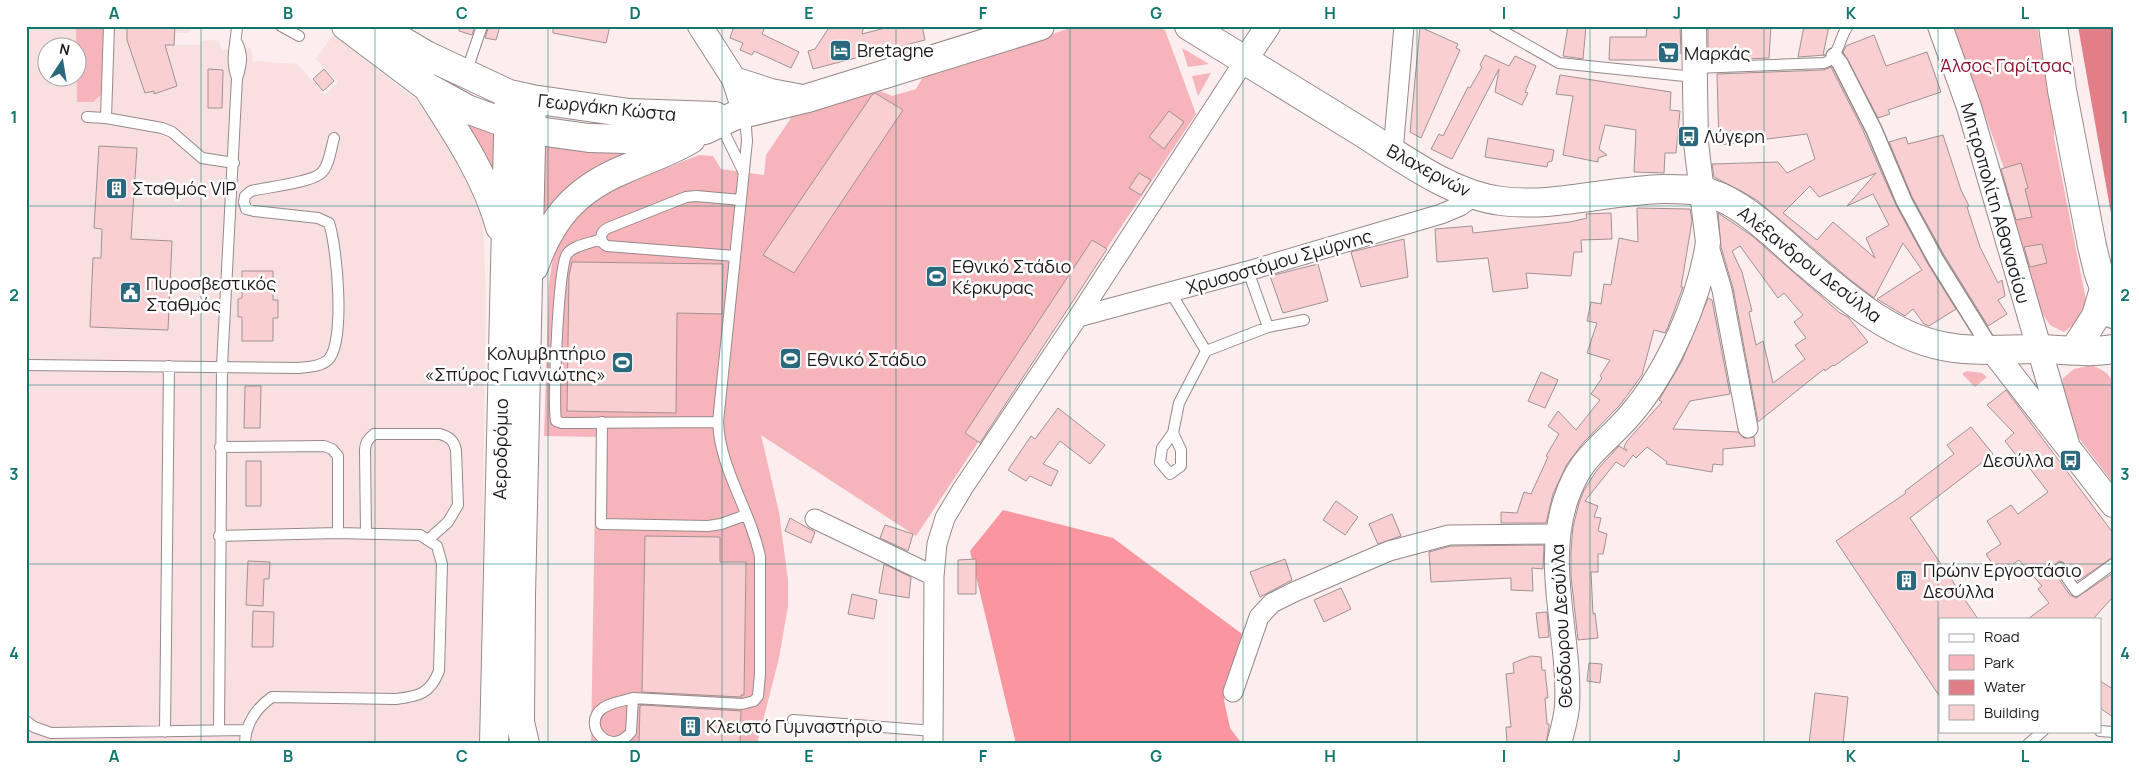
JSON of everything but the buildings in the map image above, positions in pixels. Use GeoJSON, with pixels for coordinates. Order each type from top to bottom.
{"type":"FeatureCollection","features":[{"type":"Feature","properties":{"kind":"main road","name":"Γεωργάκη Κώστα"},"geometry":{"type":"LineString","coordinates":[[346,26],[427,87],[467,109],[519,127],[589,138],[626,139],[650,138],[728,124],[1040,26]]}},
{"type":"Feature","properties":{"kind":"main road","name":"Γεωργάκη Κώστα"},"geometry":{"type":"LineString","coordinates":[[377,26],[426,55],[466,74],[521,96],[629,113],[728,124]]}},
{"type":"Feature","properties":{"kind":"main road","name":"Βλαχερνών"},"geometry":{"type":"LineString","coordinates":[[1189,26],[1393,152],[1438,178],[1475,195],[1499,201],[1528,202],[1656,189],[1702,191]]}},
{"type":"Feature","properties":{"kind":"main road"},"geometry":{"type":"LineString","coordinates":[[2053,26],[2062,90],[2084,209],[2095,262],[2110,302],[2096,316],[2073,347]]}},
{"type":"Feature","properties":{"kind":"main road"},"geometry":{"type":"LineString","coordinates":[[427,87],[479,175],[492,203],[505,247]]}},
{"type":"Feature","properties":{"kind":"main road"},"geometry":{"type":"LineString","coordinates":[[519,127],[521,96]]}},
{"type":"Feature","properties":{"kind":"main road"},"geometry":{"type":"LineString","coordinates":[[528,288],[537,259],[549,232],[563,211],[578,196],[604,179],[728,124]]}},
{"type":"Feature","properties":{"kind":"main road","name":"Αεροδρόμιο"},"geometry":{"type":"LineString","coordinates":[[519,127],[505,247],[510,532],[520,722],[526,744]]}},
{"type":"Feature","properties":{"kind":"main road","name":"Αεροδρόμιο"},"geometry":{"type":"LineString","coordinates":[[494,744],[528,288],[519,127]]}},
{"type":"Feature","properties":{"kind":"main road","name":"Αλέξανδρου Δεσύλλα"},"geometry":{"type":"LineString","coordinates":[[1702,191],[1718,196],[1737,206],[1850,299],[1897,330],[1917,338],[1941,346],[1969,350],[1992,350],[2073,347],[2113,335]]}},
{"type":"Feature","properties":{"kind":"main road","name":"Αλέξανδρου Δεσύλλα"},"geometry":{"type":"LineString","coordinates":[[2073,347],[2093,352],[2113,349]]}},
{"type":"Feature","properties":{"kind":"street"},"geometry":{"type":"LineString","coordinates":[[700,26],[734,79],[779,93],[808,98]]}},
{"type":"Feature","properties":{"kind":"street"},"geometry":{"type":"LineString","coordinates":[[933,737],[934,576],[940,530],[953,503],[1078,317],[1268,26]]}},
{"type":"Feature","properties":{"kind":"street"},"geometry":{"type":"LineString","coordinates":[[1393,152],[1404,26]]}},
{"type":"Feature","properties":{"kind":"street","name":"Θεόδωρου Δεσύλλα"},"geometry":{"type":"LineString","coordinates":[[1559,744],[1566,715],[1567,694],[1556,560],[1557,534],[1565,502],[1577,473],[1591,452],[1640,403],[1675,342],[1696,292],[1708,242],[1696,143],[1694,26]]}},
{"type":"Feature","properties":{"kind":"street","name":"Μητροπολίτη Αθανασίου"},"geometry":{"type":"LineString","coordinates":[[1940,26],[1969,107],[2067,444]]}},
{"type":"Feature","properties":{"kind":"street"},"geometry":{"type":"LineString","coordinates":[[1834,56],[1840,62],[1874,130],[1904,201],[1936,260],[1992,350]]}},
{"type":"Feature","properties":{"kind":"street"},"geometry":{"type":"LineString","coordinates":[[728,124],[734,79]]}},
{"type":"Feature","properties":{"kind":"street","name":"Χρυσοστόμου Σμύρνης"},"geometry":{"type":"LineString","coordinates":[[1078,317],[1171,293],[1441,214],[1460,206],[1475,195]]}},
{"type":"Feature","properties":{"kind":"street"},"geometry":{"type":"LineString","coordinates":[[1708,242],[1722,290],[1748,428]]}},
{"type":"Feature","properties":{"kind":"street"},"geometry":{"type":"LineString","coordinates":[[2047,380],[2073,347]]}},
{"type":"Feature","properties":{"kind":"street","name":"Μητροπολίτη Αθανασίου"},"geometry":{"type":"LineString","coordinates":[[1992,350],[2113,505]]}},
{"type":"Feature","properties":{"kind":"street"},"geometry":{"type":"LineString","coordinates":[[815,519],[934,576]]}},
{"type":"Feature","properties":{"kind":"street"},"geometry":{"type":"LineString","coordinates":[[1233,692],[1259,617],[1272,603],[1294,592],[1389,551],[1449,535],[1557,534]]}},
{"type":"Feature","properties":{"kind":"lane"},"geometry":{"type":"LineString","coordinates":[[106,118],[108,26]]}},
{"type":"Feature","properties":{"kind":"lane"},"geometry":{"type":"LineString","coordinates":[[218,730],[222,366],[234,163],[237,78],[233,66],[233,49],[237,26]]}},
{"type":"Feature","properties":{"kind":"lane"},"geometry":{"type":"LineString","coordinates":[[281,26],[300,36]]}},
{"type":"Feature","properties":{"kind":"lane"},"geometry":{"type":"LineString","coordinates":[[466,74],[482,26]]}},
{"type":"Feature","properties":{"kind":"lane"},"geometry":{"type":"LineString","coordinates":[[1494,26],[1559,63],[1694,72],[1829,61],[1834,56],[1841,35],[1848,26]]}},
{"type":"Feature","properties":{"kind":"lane"},"geometry":{"type":"LineString","coordinates":[[87,117],[106,118],[162,128],[172,132],[202,158],[234,163]]}},
{"type":"Feature","properties":{"kind":"lane"},"geometry":{"type":"LineString","coordinates":[[728,124],[744,172]]}},
{"type":"Feature","properties":{"kind":"lane"},"geometry":{"type":"LineString","coordinates":[[633,698],[631,732],[622,741],[609,742],[603,739],[596,730],[595,724],[598,712],[608,705],[633,698],[742,704],[754,701],[758,696],[760,674],[760,557],[756,539],[725,459],[718,422],[747,141],[728,124]]}},
{"type":"Feature","properties":{"kind":"lane"},"geometry":{"type":"LineString","coordinates":[[26,365],[315,366],[327,361],[333,353],[336,340],[338,280],[335,239],[330,223],[318,218],[254,211],[246,209],[244,202],[245,196],[251,191],[305,181],[321,174],[326,165],[334,138]]}},
{"type":"Feature","properties":{"kind":"lane"},"geometry":{"type":"LineString","coordinates":[[735,256],[611,246],[605,244],[601,239],[602,233],[608,228],[681,198],[696,196],[741,200]]}},
{"type":"Feature","properties":{"kind":"lane"},"geometry":{"type":"LineString","coordinates":[[231,200],[244,202]]}},
{"type":"Feature","properties":{"kind":"lane"},"geometry":{"type":"LineString","coordinates":[[601,239],[571,250],[563,264],[558,314],[556,421],[718,422]]}},
{"type":"Feature","properties":{"kind":"lane"},"geometry":{"type":"LineString","coordinates":[[1248,271],[1268,327]]}},
{"type":"Feature","properties":{"kind":"lane"},"geometry":{"type":"LineString","coordinates":[[1171,293],[1206,351]]}},
{"type":"Feature","properties":{"kind":"lane"},"geometry":{"type":"LineString","coordinates":[[1174,433],[1179,403],[1206,351],[1268,327],[1304,320]]}},
{"type":"Feature","properties":{"kind":"lane"},"geometry":{"type":"LineString","coordinates":[[165,732],[169,366]]}},
{"type":"Feature","properties":{"kind":"lane"},"geometry":{"type":"LineString","coordinates":[[602,422],[601,524],[708,526],[721,524],[746,514]]}},
{"type":"Feature","properties":{"kind":"lane"},"geometry":{"type":"LineString","coordinates":[[366,533],[364,451],[368,438],[374,434],[440,434],[448,436],[454,442],[458,505],[448,522],[429,539]]}},
{"type":"Feature","properties":{"kind":"lane"},"geometry":{"type":"LineString","coordinates":[[220,448],[324,446],[332,449],[338,456],[338,533]]}},
{"type":"Feature","properties":{"kind":"lane"},"geometry":{"type":"LineString","coordinates":[[219,536],[338,533],[420,535],[429,539],[437,546],[442,564],[438,671],[434,684],[426,691],[414,696],[396,699],[272,697],[264,702],[245,730],[245,744]]}},
{"type":"Feature","properties":{"kind":"lane"},"geometry":{"type":"LineString","coordinates":[[2060,568],[2076,591],[2113,564]]}},
{"type":"Feature","properties":{"kind":"lane"},"geometry":{"type":"LineString","coordinates":[[793,720],[933,737]]}},
{"type":"Feature","properties":{"kind":"lane"},"geometry":{"type":"LineString","coordinates":[[26,721],[34,727],[51,733],[245,730]]}},
{"type":"Feature","properties":{"kind":"lane"},"geometry":{"type":"LineString","coordinates":[[2028,744],[2042,732]]}},
{"type":"Feature","properties":{"kind":"lane"},"geometry":{"type":"LineString","coordinates":[[51,733],[51,744]]}},
{"type":"Feature","properties":{"kind":"shaded area"},"geometry":{"type":"Polygon","coordinates":[[[26,26],[189,26],[189,33],[175,33],[175,45],[199,45],[202,41],[214,40],[219,41],[222,50],[251,48],[253,61],[297,64],[325,95],[338,82],[316,59],[333,35],[415,99],[449,143],[475,192],[483,219],[486,297],[480,744],[26,744],[26,26]]]}},
{"type":"Feature","properties":{"kind":"shaded area"},"geometry":{"type":"Polygon","coordinates":[[[1003,510],[1113,538],[1242,634],[1224,700],[1230,728],[1242,744],[1016,744],[970,551],[1003,510]]]}},
{"type":"Feature","properties":{"kind":"green space"},"geometry":{"type":"Polygon","coordinates":[[[76,26],[107,26],[102,94],[93,102],[77,102],[77,88],[88,88],[88,38],[76,38],[76,26]]]}},
{"type":"Feature","properties":{"kind":"green space","name":"Εθνικό Στάδιο"},"geometry":{"type":"Polygon","coordinates":[[[1077,26],[1155,26],[1165,30],[1196,114],[916,536],[761,435],[779,512],[788,580],[788,606],[779,658],[757,744],[591,744],[596,437],[544,436],[549,283],[553,257],[561,238],[575,217],[592,201],[614,189],[699,155],[713,156],[721,169],[764,175],[766,155],[793,115],[878,90],[892,96],[916,89],[924,75],[1077,26]]]}},
{"type":"Feature","properties":{"kind":"green space","name":"Άλσος Γαρίτσας"},"geometry":{"type":"Polygon","coordinates":[[[1953,26],[2037,26],[2046,79],[2054,107],[2054,138],[2086,300],[2082,315],[2064,332],[2050,325],[2040,310],[1998,170],[2004,168],[1953,26]]]}},
{"type":"Feature","properties":{"kind":"green space"},"geometry":{"type":"Polygon","coordinates":[[[1182,48],[1209,64],[1188,67],[1182,48]]]}},
{"type":"Feature","properties":{"kind":"green space"},"geometry":{"type":"Polygon","coordinates":[[[1211,73],[1198,96],[1192,76],[1211,73]]]}},
{"type":"Feature","properties":{"kind":"green space"},"geometry":{"type":"Polygon","coordinates":[[[457,115],[496,131],[499,186],[457,115]]]}},
{"type":"Feature","properties":{"kind":"green space"},"geometry":{"type":"Polygon","coordinates":[[[540,142],[645,150],[540,232],[540,142]]]}},
{"type":"Feature","properties":{"kind":"green space"},"geometry":{"type":"Polygon","coordinates":[[[2091,365],[2104,371],[2113,382],[2113,483],[2075,433],[2061,393],[2063,378],[2074,369],[2091,365]]]}},
{"type":"Feature","properties":{"kind":"green space"},"geometry":{"type":"Polygon","coordinates":[[[1967,371],[1982,373],[1987,377],[1975,387],[1962,374],[1967,371]]]}},
{"type":"Feature","properties":{"kind":"water"},"geometry":{"type":"Polygon","coordinates":[[[2078,26],[2113,26],[2113,225],[2078,26]]]}},
{"type":"Feature","properties":{"kind":"place","name":"Bretagne"},"geometry":{"type":"Point","coordinates":[841,50]}},
{"type":"Feature","properties":{"kind":"place","name":"Μαρκάς"},"geometry":{"type":"Point","coordinates":[1668,53]}},
{"type":"Feature","properties":{"kind":"place","name":"Λύγερη"},"geometry":{"type":"Point","coordinates":[1688,136]}},
{"type":"Feature","properties":{"kind":"place","name":"Σταθμός VIP"},"geometry":{"type":"Point","coordinates":[116,188]}},
{"type":"Feature","properties":{"kind":"place","name":"Εθνικό Στάδιο Κέρκυρας"},"geometry":{"type":"Point","coordinates":[936,276]}},
{"type":"Feature","properties":{"kind":"place","name":"Πυροσβεστικός Σταθμός"},"geometry":{"type":"Point","coordinates":[130,293]}},
{"type":"Feature","properties":{"kind":"place","name":"Εθνικό Στάδιο"},"geometry":{"type":"Point","coordinates":[791,359]}},
{"type":"Feature","properties":{"kind":"place","name":"Κολυμβητήριο «Σπύρος Γιαννιώτης»"},"geometry":{"type":"Point","coordinates":[622,363]}},
{"type":"Feature","properties":{"kind":"place","name":"Δεσύλλα"},"geometry":{"type":"Point","coordinates":[2070,460]}},
{"type":"Feature","properties":{"kind":"place","name":"Πρώην Εργοστάσιο Δεσύλλα"},"geometry":{"type":"Point","coordinates":[1907,580]}},
{"type":"Feature","properties":{"kind":"place","name":"Κλειστό Γυμναστήριο"},"geometry":{"type":"Point","coordinates":[690,726]}}]}
